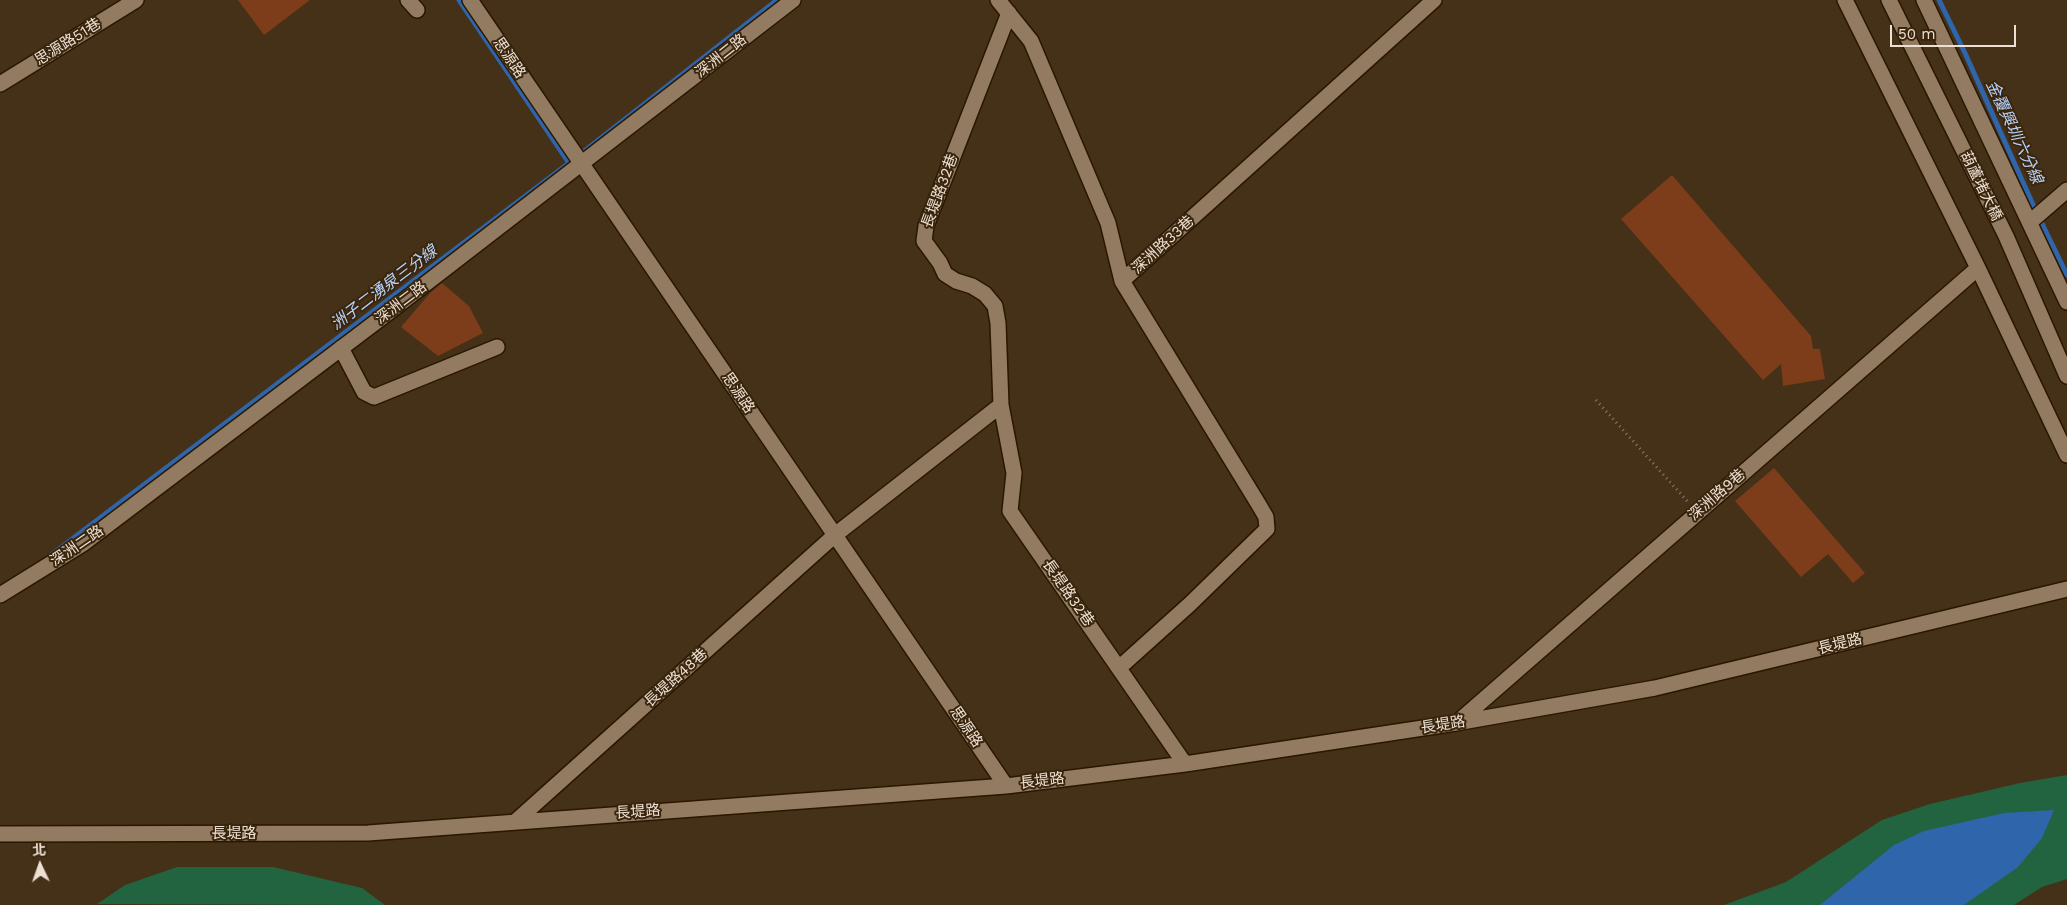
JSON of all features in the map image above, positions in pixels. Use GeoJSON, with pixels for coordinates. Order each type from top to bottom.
{"type":"FeatureCollection","features":[{"type":"Feature","properties":{"kind":"street","name":"思源路"},"geometry":{"type":"LineString","coordinates":[[470,0],[1006,786]]}},
{"type":"Feature","properties":{"kind":"street","name":"深洲二路"},"geometry":{"type":"LineString","coordinates":[[0,595],[84,543],[793,0]]}},
{"type":"Feature","properties":{"kind":"street","name":"深洲路33巷"},"geometry":{"type":"LineString","coordinates":[[998,0],[1030,41],[1038,59],[1108,224],[1122,281],[1434,0]]}},
{"type":"Feature","properties":{"kind":"street"},"geometry":{"type":"LineString","coordinates":[[1845,0],[1978,268],[2067,455]]}},
{"type":"Feature","properties":{"kind":"street","name":"葫蘆堵大橋"},"geometry":{"type":"LineString","coordinates":[[1889,0],[2006,236],[2067,376]]}},
{"type":"Feature","properties":{"kind":"street"},"geometry":{"type":"LineString","coordinates":[[1924,0],[2067,302]]}},
{"type":"Feature","properties":{"kind":"street","name":"思源路51巷"},"geometry":{"type":"LineString","coordinates":[[0,84],[128,2]]}},
{"type":"Feature","properties":{"kind":"street","name":"長堤路32巷"},"geometry":{"type":"LineString","coordinates":[[1009,13],[926,226],[924,241],[940,262],[945,274],[985,294],[995,306],[998,323],[1001,405],[1014,473],[1010,512],[1186,764]]}},
{"type":"Feature","properties":{"kind":"street"},"geometry":{"type":"LineString","coordinates":[[2030,222],[2067,190]]}},
{"type":"Feature","properties":{"kind":"street","name":"深洲路9巷"},"geometry":{"type":"LineString","coordinates":[[1456,723],[1978,268]]}},
{"type":"Feature","properties":{"kind":"street"},"geometry":{"type":"LineString","coordinates":[[1120,667],[1190,604],[1267,529],[1266,517],[1259,505],[1122,281]]}},
{"type":"Feature","properties":{"kind":"street"},"geometry":{"type":"LineString","coordinates":[[341,348],[364,392],[374,397],[497,347]]}},
{"type":"Feature","properties":{"kind":"street"},"geometry":{"type":"LineString","coordinates":[[835,535],[1001,405]]}},
{"type":"Feature","properties":{"kind":"street","name":"長堤路48巷"},"geometry":{"type":"LineString","coordinates":[[516,821],[835,535]]}},
{"type":"Feature","properties":{"kind":"street","name":"長堤路"},"geometry":{"type":"LineString","coordinates":[[0,834],[368,833],[1006,786],[1186,764],[1456,723],[1655,688],[2067,589]]}},
{"type":"Feature","properties":{"kind":"path"},"geometry":{"type":"LineString","coordinates":[[1596,400],[1698,512]]}},
{"type":"Feature","properties":{"kind":"green space"},"geometry":{"type":"Polygon","coordinates":[[[2067,775],[2067,879],[2042,887],[2014,905],[1724,905],[1786,882],[1882,820],[1930,804],[2020,783],[2067,775]]]}},
{"type":"Feature","properties":{"kind":"green space"},"geometry":{"type":"Polygon","coordinates":[[[177,867],[273,867],[362,888],[385,905],[97,904],[125,885],[177,867]]]}},
{"type":"Feature","properties":{"kind":"water"},"geometry":{"type":"Polygon","coordinates":[[[2054,810],[2042,838],[2018,867],[1964,905],[1820,905],[1894,845],[1924,831],[2004,813],[2054,810]]]}},
{"type":"Feature","properties":{"kind":"building"},"geometry":{"type":"Polygon","coordinates":[[[238,0],[310,0],[264,35],[238,0]]]}},
{"type":"Feature","properties":{"kind":"building"},"geometry":{"type":"Polygon","coordinates":[[[1672,175],[1811,336],[1813,349],[1820,349],[1825,379],[1783,386],[1781,364],[1763,380],[1621,219],[1672,175]]]}},
{"type":"Feature","properties":{"kind":"building"},"geometry":{"type":"Polygon","coordinates":[[[442,283],[469,306],[483,333],[438,356],[401,327],[430,293],[442,283]]]}},
{"type":"Feature","properties":{"kind":"building"},"geometry":{"type":"Polygon","coordinates":[[[1774,468],[1865,573],[1853,583],[1828,554],[1801,577],[1735,501],[1774,468]]]}},
{"type":"Feature","properties":{"kind":"waterway"},"geometry":{"type":"LineString","coordinates":[[459,0],[569,163]]}},
{"type":"Feature","properties":{"kind":"waterway","name":"洲子二湧泉三分線"},"geometry":{"type":"LineString","coordinates":[[51,555],[569,163],[777,0]]}},
{"type":"Feature","properties":{"kind":"waterway","name":"金覆興圳六分線"},"geometry":{"type":"LineString","coordinates":[[1939,0],[2067,275]]}}]}
